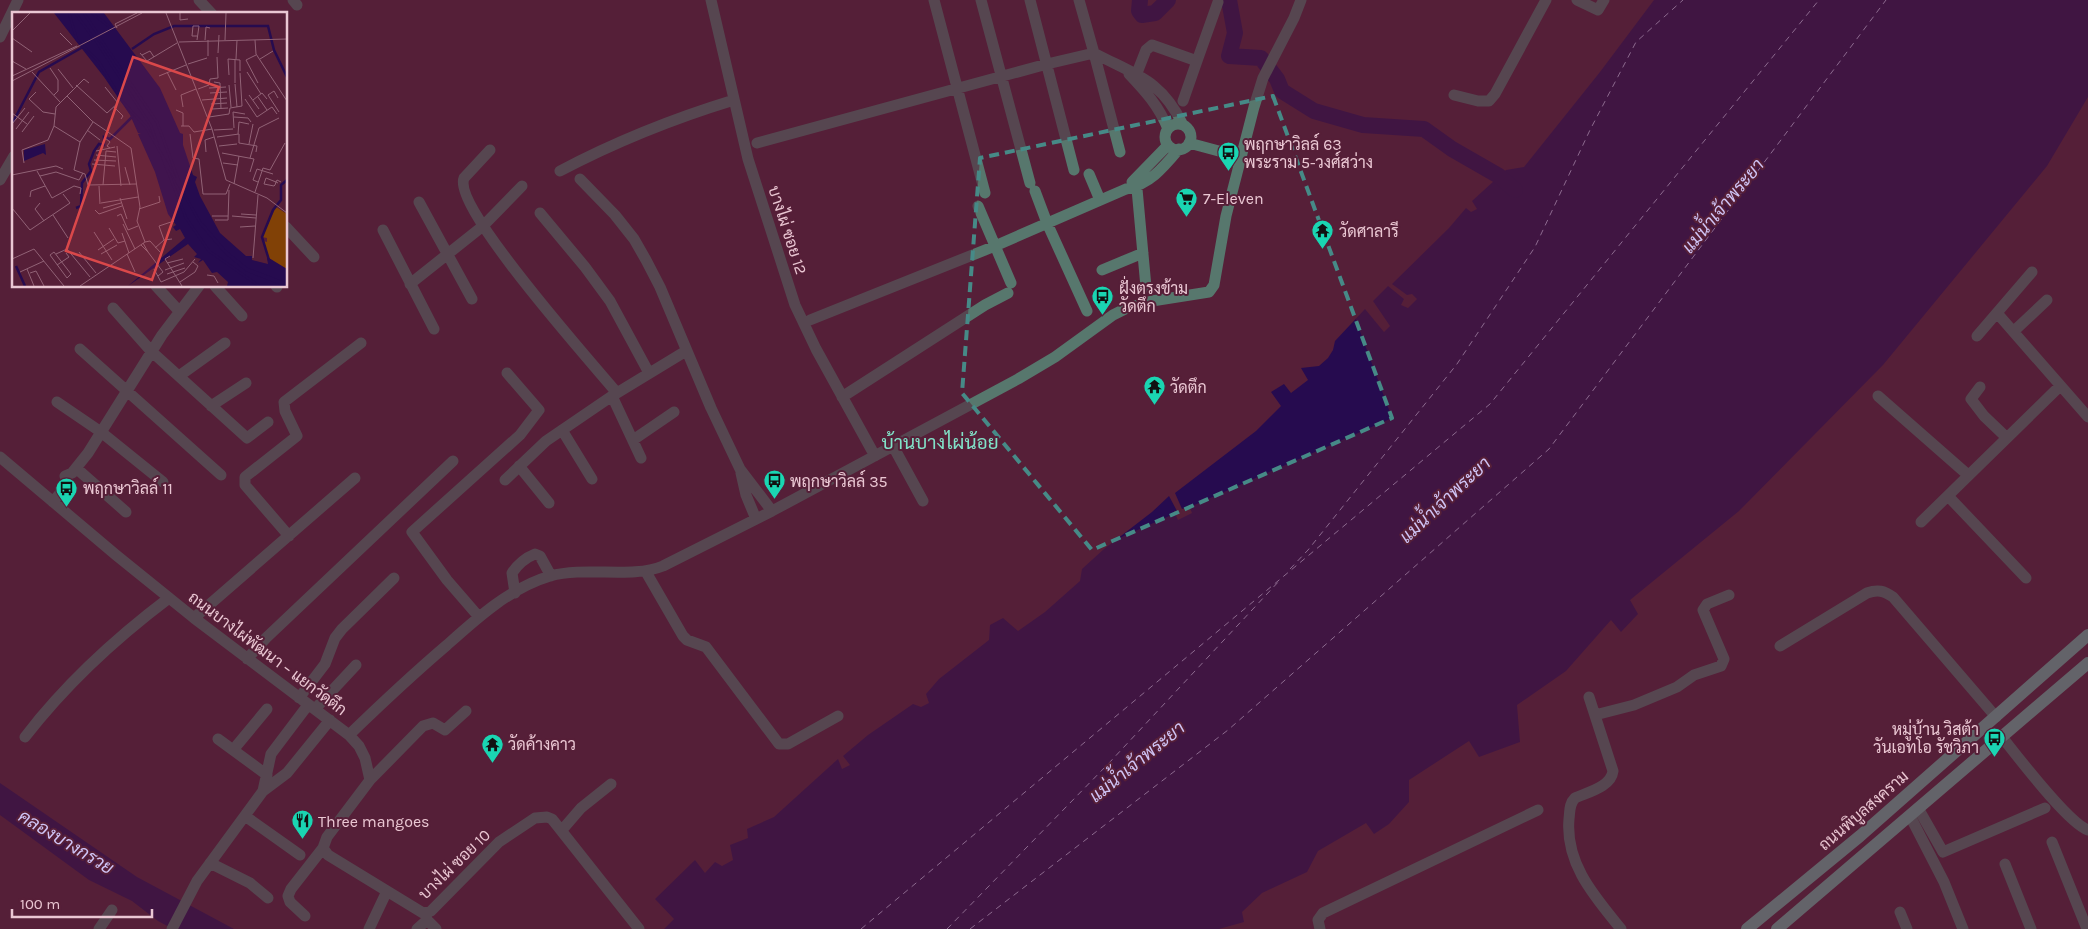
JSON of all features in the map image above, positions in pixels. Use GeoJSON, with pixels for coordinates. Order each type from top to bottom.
{"type":"FeatureCollection","features":[{"type":"Feature","properties":{"kind":"main road","name":"ถนนพิบูลสงคราม"},"geometry":{"type":"LineString","coordinates":[[1747,929],[1860,836],[2088,635]]}},
{"type":"Feature","properties":{"kind":"main road"},"geometry":{"type":"LineString","coordinates":[[1777,929],[2088,663]]}},
{"type":"Feature","properties":{"kind":"street"},"geometry":{"type":"LineString","coordinates":[[0,36],[18,0]]}},
{"type":"Feature","properties":{"kind":"street"},"geometry":{"type":"LineString","coordinates":[[199,0],[210,12]]}},
{"type":"Feature","properties":{"kind":"street","name":"บางไผ่ ซอย 12"},"geometry":{"type":"LineString","coordinates":[[711,0],[748,159],[795,305],[816,349],[874,456]]}},
{"type":"Feature","properties":{"kind":"street"},"geometry":{"type":"LineString","coordinates":[[934,0],[985,193]]}},
{"type":"Feature","properties":{"kind":"street"},"geometry":{"type":"LineString","coordinates":[[981,0],[1032,187],[1087,311]]}},
{"type":"Feature","properties":{"kind":"street"},"geometry":{"type":"LineString","coordinates":[[1030,0],[1074,170]]}},
{"type":"Feature","properties":{"kind":"street"},"geometry":{"type":"LineString","coordinates":[[1079,0],[1120,152]]}},
{"type":"Feature","properties":{"kind":"street","name":"ถนนบางไผ่พัฒนา – แยกวัดตึก"},"geometry":{"type":"LineString","coordinates":[[0,457],[168,598],[350,735],[379,706],[478,617],[514,594],[551,576],[587,571],[646,572],[663,566],[772,511],[1040,366],[1113,315],[1127,308],[1152,301],[1209,292],[1214,285],[1226,216],[1263,78],[1301,0]]}},
{"type":"Feature","properties":{"kind":"street"},"geometry":{"type":"LineString","coordinates":[[1454,95],[1478,101],[1489,101],[1495,94],[1546,0]]}},
{"type":"Feature","properties":{"kind":"street"},"geometry":{"type":"LineString","coordinates":[[1577,0],[1598,10],[1604,0]]}},
{"type":"Feature","properties":{"kind":"street"},"geometry":{"type":"LineString","coordinates":[[1183,101],[1218,2]]}},
{"type":"Feature","properties":{"kind":"street"},"geometry":{"type":"LineString","coordinates":[[1136,77],[1146,50],[1152,45],[1197,61]]}},
{"type":"Feature","properties":{"kind":"street"},"geometry":{"type":"LineString","coordinates":[[757,143],[1001,76],[1094,53],[1158,88],[1169,101],[1183,125],[1190,132],[1189,143],[1183,148],[1173,147]]}},
{"type":"Feature","properties":{"kind":"street"},"geometry":{"type":"LineString","coordinates":[[1136,77],[1152,98],[1168,129],[1166,134],[1173,147]]}},
{"type":"Feature","properties":{"kind":"street"},"geometry":{"type":"LineString","coordinates":[[560,171],[660,126],[734,100]]}},
{"type":"Feature","properties":{"kind":"street"},"geometry":{"type":"LineString","coordinates":[[1168,129],[1178,124],[1183,125]]}},
{"type":"Feature","properties":{"kind":"street"},"geometry":{"type":"LineString","coordinates":[[1189,143],[1241,157]]}},
{"type":"Feature","properties":{"kind":"street"},"geometry":{"type":"LineString","coordinates":[[810,320],[995,246],[1126,189],[1160,171],[1173,147]]}},
{"type":"Feature","properties":{"kind":"street"},"geometry":{"type":"LineString","coordinates":[[490,150],[462,182],[466,196],[483,226],[517,274],[614,394],[641,458]]}},
{"type":"Feature","properties":{"kind":"street"},"geometry":{"type":"LineString","coordinates":[[0,180],[12,159]]}},
{"type":"Feature","properties":{"kind":"street"},"geometry":{"type":"LineString","coordinates":[[1089,174],[1100,200]]}},
{"type":"Feature","properties":{"kind":"street"},"geometry":{"type":"LineString","coordinates":[[580,179],[634,239],[660,287],[686,351],[740,468],[772,511]]}},
{"type":"Feature","properties":{"kind":"street"},"geometry":{"type":"LineString","coordinates":[[1137,182],[1146,287]]}},
{"type":"Feature","properties":{"kind":"street"},"geometry":{"type":"LineString","coordinates":[[410,284],[483,226],[522,186]]}},
{"type":"Feature","properties":{"kind":"street"},"geometry":{"type":"LineString","coordinates":[[419,202],[472,299]]}},
{"type":"Feature","properties":{"kind":"street"},"geometry":{"type":"LineString","coordinates":[[842,397],[1010,288],[978,206]]}},
{"type":"Feature","properties":{"kind":"street"},"geometry":{"type":"LineString","coordinates":[[540,212],[610,301],[649,373]]}},
{"type":"Feature","properties":{"kind":"street"},"geometry":{"type":"LineString","coordinates":[[288,229],[314,257]]}},
{"type":"Feature","properties":{"kind":"street"},"geometry":{"type":"LineString","coordinates":[[383,230],[434,329]]}},
{"type":"Feature","properties":{"kind":"street"},"geometry":{"type":"LineString","coordinates":[[1102,270],[1143,253]]}},
{"type":"Feature","properties":{"kind":"street"},"geometry":{"type":"LineString","coordinates":[[1977,336],[2032,272]]}},
{"type":"Feature","properties":{"kind":"street"},"geometry":{"type":"LineString","coordinates":[[158,288],[179,311]]}},
{"type":"Feature","properties":{"kind":"street"},"geometry":{"type":"LineString","coordinates":[[51,500],[101,432],[151,351],[196,288]]}},
{"type":"Feature","properties":{"kind":"street"},"geometry":{"type":"LineString","coordinates":[[217,288],[242,316]]}},
{"type":"Feature","properties":{"kind":"street"},"geometry":{"type":"LineString","coordinates":[[2014,331],[2047,300]]}},
{"type":"Feature","properties":{"kind":"street"},"geometry":{"type":"LineString","coordinates":[[113,308],[151,351],[251,440],[268,422]]}},
{"type":"Feature","properties":{"kind":"street"},"geometry":{"type":"LineString","coordinates":[[1997,313],[2088,417]]}},
{"type":"Feature","properties":{"kind":"street"},"geometry":{"type":"LineString","coordinates":[[178,376],[225,343]]}},
{"type":"Feature","properties":{"kind":"street"},"geometry":{"type":"LineString","coordinates":[[289,536],[245,485],[245,477],[296,438],[297,433],[285,411],[284,402],[360,343]]}},
{"type":"Feature","properties":{"kind":"street"},"geometry":{"type":"LineString","coordinates":[[80,349],[221,475]]}},
{"type":"Feature","properties":{"kind":"street"},"geometry":{"type":"LineString","coordinates":[[505,480],[540,446],[562,430],[614,394],[686,351]]}},
{"type":"Feature","properties":{"kind":"street"},"geometry":{"type":"LineString","coordinates":[[478,617],[447,580],[412,532],[520,435],[539,410],[507,373]]}},
{"type":"Feature","properties":{"kind":"street"},"geometry":{"type":"LineString","coordinates":[[211,406],[246,383]]}},
{"type":"Feature","properties":{"kind":"street"},"geometry":{"type":"LineString","coordinates":[[1921,522],[2060,386]]}},
{"type":"Feature","properties":{"kind":"street"},"geometry":{"type":"LineString","coordinates":[[1980,387],[1971,399],[1984,416],[2006,437]]}},
{"type":"Feature","properties":{"kind":"street"},"geometry":{"type":"LineString","coordinates":[[1878,396],[1968,475]]}},
{"type":"Feature","properties":{"kind":"street"},"geometry":{"type":"LineString","coordinates":[[57,402],[101,432],[163,482]]}},
{"type":"Feature","properties":{"kind":"street"},"geometry":{"type":"LineString","coordinates":[[633,440],[674,412]]}},
{"type":"Feature","properties":{"kind":"street"},"geometry":{"type":"LineString","coordinates":[[562,430],[592,479]]}},
{"type":"Feature","properties":{"kind":"street"},"geometry":{"type":"LineString","coordinates":[[893,446],[923,502]]}},
{"type":"Feature","properties":{"kind":"street"},"geometry":{"type":"LineString","coordinates":[[247,659],[266,638],[453,461]]}},
{"type":"Feature","properties":{"kind":"street"},"geometry":{"type":"LineString","coordinates":[[519,466],[549,503]]}},
{"type":"Feature","properties":{"kind":"street"},"geometry":{"type":"LineString","coordinates":[[740,468],[746,496],[756,519]]}},
{"type":"Feature","properties":{"kind":"street"},"geometry":{"type":"LineString","coordinates":[[68,478],[126,512]]}},
{"type":"Feature","properties":{"kind":"street"},"geometry":{"type":"LineString","coordinates":[[194,618],[355,478]]}},
{"type":"Feature","properties":{"kind":"street"},"geometry":{"type":"LineString","coordinates":[[1948,496],[2026,578]]}},
{"type":"Feature","properties":{"kind":"street"},"geometry":{"type":"LineString","coordinates":[[514,594],[512,573],[517,566],[530,556],[535,554],[540,556],[551,576]]}},
{"type":"Feature","properties":{"kind":"street"},"geometry":{"type":"LineString","coordinates":[[646,572],[683,636],[687,640],[706,648],[779,744],[788,744],[838,716]]}},
{"type":"Feature","properties":{"kind":"street"},"geometry":{"type":"LineString","coordinates":[[263,791],[271,754],[307,704],[335,638],[342,628],[394,578]]}},
{"type":"Feature","properties":{"kind":"street"},"geometry":{"type":"LineString","coordinates":[[1780,646],[1867,592],[1877,590],[1885,592],[1893,598],[1996,717]]}},
{"type":"Feature","properties":{"kind":"street"},"geometry":{"type":"LineString","coordinates":[[1595,715],[1634,705],[1677,687],[1694,675],[1721,666],[1724,659],[1703,610],[1707,604],[1729,594]]}},
{"type":"Feature","properties":{"kind":"street"},"geometry":{"type":"LineString","coordinates":[[25,737],[41,716],[94,663],[144,617],[168,598]]}},
{"type":"Feature","properties":{"kind":"street"},"geometry":{"type":"LineString","coordinates":[[307,704],[356,665]]}},
{"type":"Feature","properties":{"kind":"street"},"geometry":{"type":"LineString","coordinates":[[1589,697],[1613,771],[1612,778],[1608,783],[1571,801],[1568,829],[1570,846],[1580,873],[1600,903],[1621,929]]}},
{"type":"Feature","properties":{"kind":"street"},"geometry":{"type":"LineString","coordinates":[[232,750],[268,709]]}},
{"type":"Feature","properties":{"kind":"street"},"geometry":{"type":"LineString","coordinates":[[305,916],[290,902],[288,896],[291,888],[324,848],[327,837],[370,780],[423,726],[433,723],[445,730],[466,710]]}},
{"type":"Feature","properties":{"kind":"street"},"geometry":{"type":"LineString","coordinates":[[172,929],[195,884],[263,791],[287,773],[330,720]]}},
{"type":"Feature","properties":{"kind":"street"},"geometry":{"type":"LineString","coordinates":[[350,735],[359,746],[365,758],[370,780]]}},
{"type":"Feature","properties":{"kind":"street"},"geometry":{"type":"LineString","coordinates":[[2002,737],[2079,827],[2088,830]]}},
{"type":"Feature","properties":{"kind":"street"},"geometry":{"type":"LineString","coordinates":[[218,739],[267,775]]}},
{"type":"Feature","properties":{"kind":"street"},"geometry":{"type":"LineString","coordinates":[[562,830],[581,808],[611,784]]}},
{"type":"Feature","properties":{"kind":"street"},"geometry":{"type":"LineString","coordinates":[[1914,812],[1943,852],[2045,808]]}},
{"type":"Feature","properties":{"kind":"street"},"geometry":{"type":"LineString","coordinates":[[1320,929],[1318,920],[1323,913],[1538,810]]}},
{"type":"Feature","properties":{"kind":"street"},"geometry":{"type":"LineString","coordinates":[[1914,812],[1963,929]]}},
{"type":"Feature","properties":{"kind":"street"},"geometry":{"type":"LineString","coordinates":[[245,816],[300,855]]}},
{"type":"Feature","properties":{"kind":"street","name":"บางไผ่ ซอย 10"},"geometry":{"type":"LineString","coordinates":[[324,848],[328,855],[426,916],[498,842],[531,820],[547,817],[552,819],[562,830],[639,929]]}},
{"type":"Feature","properties":{"kind":"street"},"geometry":{"type":"LineString","coordinates":[[2052,842],[2087,929]]}},
{"type":"Feature","properties":{"kind":"street"},"geometry":{"type":"LineString","coordinates":[[210,863],[250,882],[268,898]]}},
{"type":"Feature","properties":{"kind":"street"},"geometry":{"type":"LineString","coordinates":[[2005,864],[2031,929]]}},
{"type":"Feature","properties":{"kind":"street"},"geometry":{"type":"LineString","coordinates":[[369,929],[387,891]]}},
{"type":"Feature","properties":{"kind":"street"},"geometry":{"type":"LineString","coordinates":[[100,929],[112,910]]}},
{"type":"Feature","properties":{"kind":"street"},"geometry":{"type":"LineString","coordinates":[[1900,912],[1907,929]]}},
{"type":"Feature","properties":{"kind":"street"},"geometry":{"type":"LineString","coordinates":[[417,929],[426,916],[436,929]]}},
{"type":"Feature","properties":{"kind":"highlighted area"},"geometry":{"type":"Polygon","coordinates":[[[1273,96],[1392,418],[1092,550],[962,393],[980,158],[1273,96]]]}},
{"type":"Feature","properties":{"kind":"water","name":"แม่น้ำเจ้าพระยา"},"geometry":{"type":"Polygon","coordinates":[[[1654,0],[2088,0],[2088,97],[2047,166],[1883,365],[1739,511],[1630,600],[1638,614],[1621,632],[1611,620],[1566,671],[1517,705],[1520,742],[1479,757],[1469,741],[1409,780],[1409,802],[1389,824],[1374,834],[1366,823],[1318,851],[1307,872],[1262,893],[1242,912],[1244,922],[1219,929],[664,929],[674,919],[655,899],[695,860],[705,873],[715,862],[722,866],[733,860],[730,845],[748,838],[747,829],[774,817],[838,759],[842,769],[850,765],[843,756],[868,735],[913,704],[921,707],[929,703],[926,694],[939,679],[989,640],[990,625],[1003,618],[1018,631],[1045,612],[1080,581],[1082,569],[1169,496],[1177,511],[1174,511],[1178,520],[1192,513],[1189,506],[1182,509],[1175,493],[1256,431],[1281,406],[1271,392],[1284,384],[1291,393],[1308,380],[1301,368],[1319,366],[1328,358],[1333,350],[1335,341],[1365,309],[1384,332],[1390,326],[1373,301],[1388,286],[1404,299],[1401,305],[1408,308],[1417,299],[1412,294],[1407,295],[1392,284],[1449,228],[1466,208],[1471,212],[1477,209],[1472,201],[1506,170],[1524,167],[1600,72],[1654,0]]]}},
{"type":"Feature","properties":{"kind":"water","name":"คลองบางกรวย"},"geometry":{"type":"Polygon","coordinates":[[[0,783],[137,877],[234,929],[173,929],[158,921],[132,901],[89,880],[0,815],[0,783]]]}},
{"type":"Feature","properties":{"kind":"waterway"},"geometry":{"type":"LineString","coordinates":[[1140,0],[1139,11],[1142,15],[1155,13],[1168,0]]}},
{"type":"Feature","properties":{"kind":"waterway"},"geometry":{"type":"LineString","coordinates":[[1229,0],[1235,33],[1229,56],[1261,58],[1277,79],[1282,91],[1314,111],[1363,125],[1424,129],[1452,149],[1499,176],[1515,190]]}},
{"type":"Feature","properties":{"kind":"ferry route"},"geometry":{"type":"LineString","coordinates":[[1290,569],[1308,550],[1457,364],[1535,247],[1590,130],[1636,42],[1683,0]]}},
{"type":"Feature","properties":{"kind":"ferry route"},"geometry":{"type":"LineString","coordinates":[[861,929],[1490,404],[1819,0]]}},
{"type":"Feature","properties":{"kind":"ferry route"},"geometry":{"type":"LineString","coordinates":[[970,929],[1228,730],[1549,449],[1886,0]]}},
{"type":"Feature","properties":{"kind":"ferry route"},"geometry":{"type":"LineString","coordinates":[[947,929],[1109,763],[1281,579]]}},
{"type":"Feature","properties":{"kind":"place","name":"พฤกษาวิลล์ 63 พระราม 5-วงศ์สว่าง"},"geometry":{"type":"Point","coordinates":[1228,172]}},
{"type":"Feature","properties":{"kind":"place","name":"7-Eleven"},"geometry":{"type":"Point","coordinates":[1187,217]}},
{"type":"Feature","properties":{"kind":"place","name":"วัดศาลารี"},"geometry":{"type":"Point","coordinates":[1323,250]}},
{"type":"Feature","properties":{"kind":"place","name":"ฝั่งตรงข้าม วัดตึก"},"geometry":{"type":"Point","coordinates":[1103,316]}},
{"type":"Feature","properties":{"kind":"place","name":"วัดตึก"},"geometry":{"type":"Point","coordinates":[1154,406]}},
{"type":"Feature","properties":{"kind":"place","name":"พฤกษาวิลล์ 35"},"geometry":{"type":"Point","coordinates":[774,500]}},
{"type":"Feature","properties":{"kind":"place","name":"พฤกษาวิลล์ 11"},"geometry":{"type":"Point","coordinates":[67,507]}},
{"type":"Feature","properties":{"kind":"place","name":"หมู่บ้าน วิสต้า วันเอทโอ รัชวิภา"},"geometry":{"type":"Point","coordinates":[1995,757]}},
{"type":"Feature","properties":{"kind":"place","name":"วัดค้างคาว"},"geometry":{"type":"Point","coordinates":[492,763]}},
{"type":"Feature","properties":{"kind":"place","name":"Three mangoes"},"geometry":{"type":"Point","coordinates":[302,840]}},
{"type":"Feature","properties":{"kind":"district","name":"บ้านบางไผ่น้อย"},"geometry":{"type":"Point","coordinates":[940,442]}}]}
